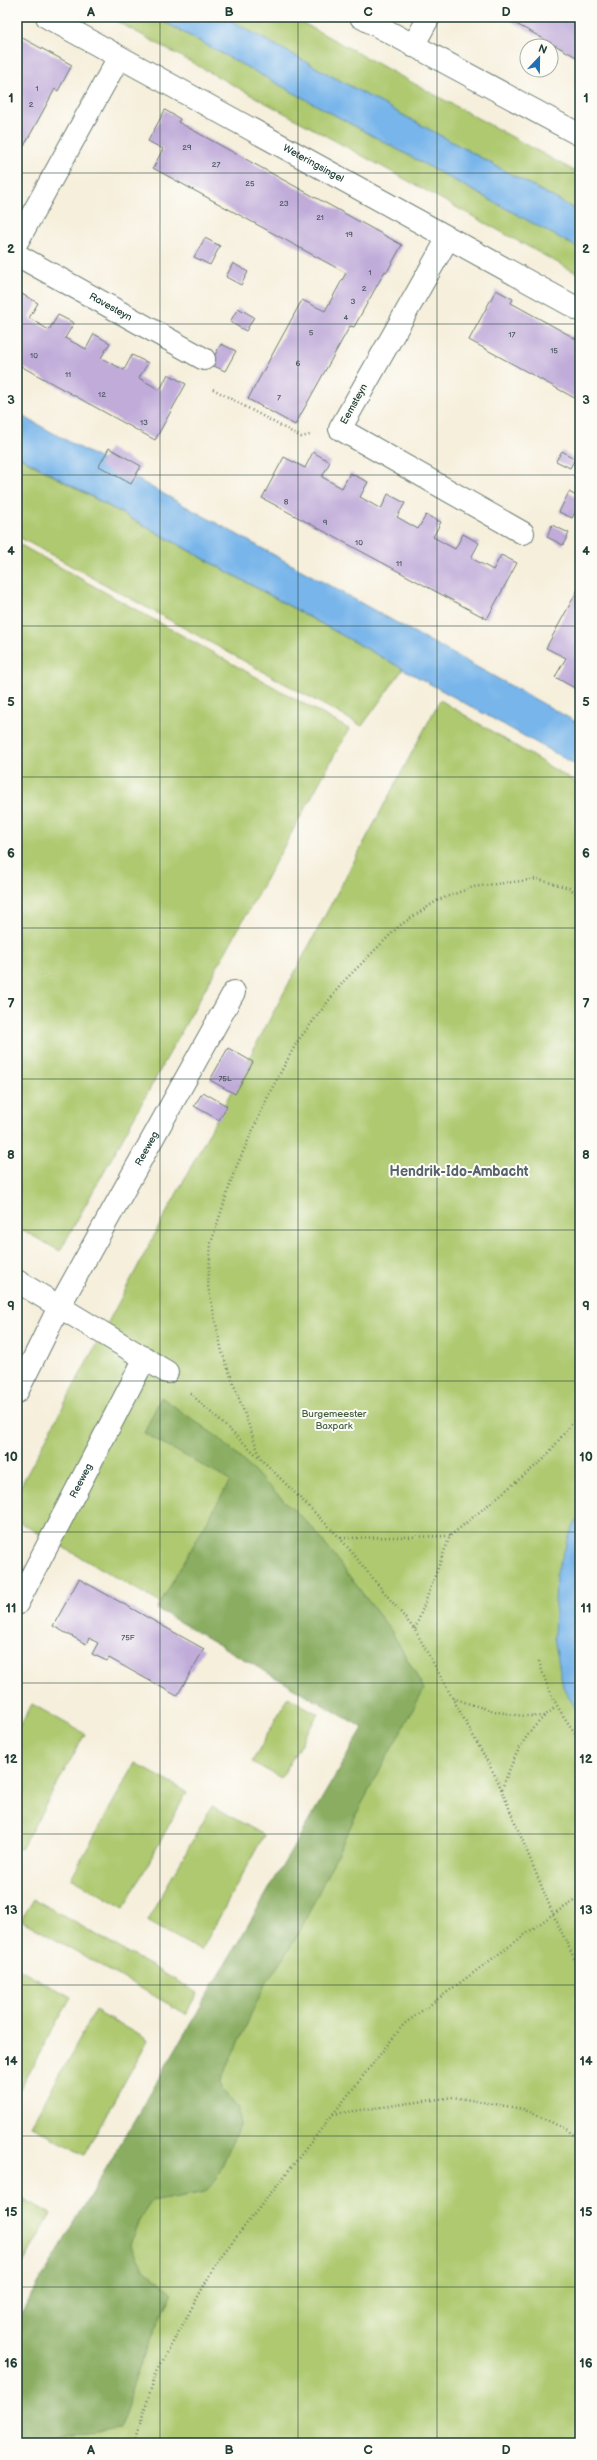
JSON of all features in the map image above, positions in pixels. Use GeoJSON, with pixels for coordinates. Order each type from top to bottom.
{"type":"FeatureCollection","features":[{"type":"Feature","properties":{"kind":"street","name":"Weteringsingel"},"geometry":{"type":"LineString","coordinates":[[47,17],[580,310]]}},
{"type":"Feature","properties":{"kind":"street"},"geometry":{"type":"LineString","coordinates":[[361,17],[580,135]]}},
{"type":"Feature","properties":{"kind":"street"},"geometry":{"type":"LineString","coordinates":[[413,46],[429,17]]}},
{"type":"Feature","properties":{"kind":"street"},"geometry":{"type":"LineString","coordinates":[[17,242],[119,57]]}},
{"type":"Feature","properties":{"kind":"street","name":"Eemsteyn"},"geometry":{"type":"LineString","coordinates":[[448,238],[340,429],[523,532]]}},
{"type":"Feature","properties":{"kind":"street","name":"Ravesteyn"},"geometry":{"type":"LineString","coordinates":[[17,255],[204,359]]}},
{"type":"Feature","properties":{"kind":"street","name":"Reeweg"},"geometry":{"type":"LineString","coordinates":[[17,1392],[60,1306],[234,992]]}},
{"type":"Feature","properties":{"kind":"street"},"geometry":{"type":"LineString","coordinates":[[17,1281],[167,1372]]}},
{"type":"Feature","properties":{"kind":"street","name":"Reeweg"},"geometry":{"type":"LineString","coordinates":[[17,1604],[145,1358]]}},
{"type":"Feature","properties":{"kind":"path"},"geometry":{"type":"LineString","coordinates":[[204,359],[192,377],[301,437],[340,429]]}},
{"type":"Feature","properties":{"kind":"path"},"geometry":{"type":"LineString","coordinates":[[261,1459],[222,1352],[208,1286],[211,1243],[234,1172],[270,1092],[297,1042],[349,976],[399,926],[438,900],[473,887],[537,879],[569,888],[580,896]]}},
{"type":"Feature","properties":{"kind":"path"},"geometry":{"type":"LineString","coordinates":[[167,1372],[261,1459],[340,1538],[415,1630],[502,1790],[553,1914],[580,1971]]}},
{"type":"Feature","properties":{"kind":"path"},"geometry":{"type":"LineString","coordinates":[[415,1630],[450,1536],[544,1458],[580,1413]]}},
{"type":"Feature","properties":{"kind":"path"},"geometry":{"type":"LineString","coordinates":[[340,1538],[450,1536]]}},
{"type":"Feature","properties":{"kind":"path"},"geometry":{"type":"LineString","coordinates":[[539,1661],[548,1692],[556,1707],[580,1739]]}},
{"type":"Feature","properties":{"kind":"path"},"geometry":{"type":"LineString","coordinates":[[452,1698],[499,1714],[526,1717],[546,1716]]}},
{"type":"Feature","properties":{"kind":"path"},"geometry":{"type":"LineString","coordinates":[[502,1790],[518,1747],[531,1729],[556,1707]]}},
{"type":"Feature","properties":{"kind":"path"},"geometry":{"type":"LineString","coordinates":[[134,2443],[156,2373],[218,2260],[404,2024],[553,1914],[580,1898]]}},
{"type":"Feature","properties":{"kind":"path"},"geometry":{"type":"LineString","coordinates":[[332,2114],[453,2097],[523,2109],[566,2129],[580,2140]]}},
{"type":"Feature","properties":{"kind":"green space"},"geometry":{"type":"Polygon","coordinates":[[[109,17],[155,17],[580,249],[580,275],[109,17]]]}},
{"type":"Feature","properties":{"kind":"green space"},"geometry":{"type":"Polygon","coordinates":[[[224,17],[292,17],[580,174],[580,212],[224,17]]]}},
{"type":"Feature","properties":{"kind":"green space"},"geometry":{"type":"Polygon","coordinates":[[[17,456],[403,669],[362,726],[17,536],[17,456]]]}},
{"type":"Feature","properties":{"kind":"green space"},"geometry":{"type":"Polygon","coordinates":[[[17,543],[349,729],[60,1251],[17,1227],[17,543]]]}},
{"type":"Feature","properties":{"kind":"green space","name":"Burgemeester Baxpark"},"geometry":{"type":"Polygon","coordinates":[[[440,700],[580,785],[580,2443],[17,2443],[17,2321],[371,1723],[17,1521],[17,1493],[440,700]]]}},
{"type":"Feature","properties":{"kind":"green space"},"geometry":{"type":"Polygon","coordinates":[[[161,1397],[219,1438],[312,1527],[392,1632],[424,1689],[360,1807],[298,1935],[264,1987],[221,2080],[222,2090],[239,2108],[239,2126],[216,2180],[205,2192],[151,2202],[139,2220],[130,2243],[143,2268],[173,2293],[142,2359],[130,2393],[121,2428],[17,2441],[17,2321],[363,1728],[157,1609],[230,1481],[144,1433],[161,1397]]]}},
{"type":"Feature","properties":{"kind":"green space"},"geometry":{"type":"Polygon","coordinates":[[[288,1697],[318,1714],[281,1778],[252,1762],[288,1697]]]}},
{"type":"Feature","properties":{"kind":"green space"},"geometry":{"type":"Polygon","coordinates":[[[32,1704],[85,1734],[21,1849],[17,1847],[17,1732],[32,1704]]]}},
{"type":"Feature","properties":{"kind":"green space"},"geometry":{"type":"Polygon","coordinates":[[[135,1763],[187,1792],[124,1908],[71,1878],[135,1763]]]}},
{"type":"Feature","properties":{"kind":"green space"},"geometry":{"type":"Polygon","coordinates":[[[212,1806],[264,1835],[201,1951],[147,1921],[212,1806]]]}},
{"type":"Feature","properties":{"kind":"green space"},"geometry":{"type":"Polygon","coordinates":[[[34,1899],[198,1993],[186,2014],[21,1920],[34,1899]]]}},
{"type":"Feature","properties":{"kind":"green space"},"geometry":{"type":"Polygon","coordinates":[[[18,1968],[71,1997],[17,2094],[17,1970],[18,1968]]]}},
{"type":"Feature","properties":{"kind":"green space"},"geometry":{"type":"Polygon","coordinates":[[[95,2011],[148,2040],[84,2155],[31,2126],[95,2011]]]}},
{"type":"Feature","properties":{"kind":"green space"},"geometry":{"type":"Polygon","coordinates":[[[17,2195],[51,2214],[17,2274],[17,2195]]]}},
{"type":"Feature","properties":{"kind":"water"},"geometry":{"type":"Polygon","coordinates":[[[155,17],[224,17],[580,212],[580,249],[155,17]]]}},
{"type":"Feature","properties":{"kind":"water"},"geometry":{"type":"Polygon","coordinates":[[[17,413],[580,724],[580,767],[17,455],[17,413]]]}},
{"type":"Feature","properties":{"kind":"water"},"geometry":{"type":"Polygon","coordinates":[[[580,1515],[580,1716],[563,1687],[554,1638],[556,1575],[572,1528],[580,1515]]]}},
{"type":"Feature","properties":{"kind":"building"},"geometry":{"type":"Polygon","coordinates":[[[503,17],[580,17],[580,59],[559,47],[559,38],[542,38],[503,17]]]}},
{"type":"Feature","properties":{"kind":"building"},"geometry":{"type":"Polygon","coordinates":[[[17,35],[72,65],[58,91],[55,89],[24,146],[20,144],[17,150],[17,35]]]}},
{"type":"Feature","properties":{"kind":"building"},"geometry":{"type":"Polygon","coordinates":[[[165,110],[180,119],[178,122],[402,245],[387,272],[385,271],[354,327],[350,326],[295,425],[248,399],[302,300],[325,311],[346,273],[153,168],[163,149],[148,141],[165,110]]]}},
{"type":"Feature","properties":{"kind":"building"},"geometry":{"type":"Polygon","coordinates":[[[205,238],[220,246],[210,265],[194,257],[205,238]]]}},
{"type":"Feature","properties":{"kind":"building"},"geometry":{"type":"Polygon","coordinates":[[[233,263],[248,272],[241,285],[226,277],[233,263]]]}},
{"type":"Feature","properties":{"kind":"building"},"geometry":{"type":"Polygon","coordinates":[[[496,290],[513,299],[511,303],[580,341],[580,401],[469,340],[496,290]]]}},
{"type":"Feature","properties":{"kind":"building"},"geometry":{"type":"Polygon","coordinates":[[[20,293],[38,303],[29,318],[49,330],[58,315],[74,323],[65,338],[86,349],[94,334],[110,343],[101,358],[124,370],[132,355],[148,363],[139,378],[160,390],[168,374],[186,384],[155,440],[17,364],[17,298],[20,293]]]}},
{"type":"Feature","properties":{"kind":"building"},"geometry":{"type":"Polygon","coordinates":[[[238,308],[254,317],[246,331],[230,322],[238,308]]]}},
{"type":"Feature","properties":{"kind":"building"},"geometry":{"type":"Polygon","coordinates":[[[221,344],[236,351],[225,371],[210,364],[221,344]]]}},
{"type":"Feature","properties":{"kind":"building"},"geometry":{"type":"Polygon","coordinates":[[[109,448],[141,466],[131,484],[99,466],[109,448]]]}},
{"type":"Feature","properties":{"kind":"building"},"geometry":{"type":"Polygon","coordinates":[[[562,451],[575,459],[570,468],[556,461],[562,451]]]}},
{"type":"Feature","properties":{"kind":"building"},"geometry":{"type":"Polygon","coordinates":[[[313,452],[330,462],[322,477],[342,488],[350,473],[368,482],[360,497],[381,509],[388,494],[405,503],[397,517],[418,529],[426,515],[441,522],[433,537],[455,549],[463,534],[479,543],[471,558],[493,570],[501,555],[517,563],[487,619],[262,498],[284,457],[305,468],[313,452]]]}},
{"type":"Feature","properties":{"kind":"building"},"geometry":{"type":"Polygon","coordinates":[[[580,467],[580,481],[574,477],[580,467]]]}},
{"type":"Feature","properties":{"kind":"building"},"geometry":{"type":"Polygon","coordinates":[[[569,492],[580,498],[580,504],[572,518],[559,512],[569,492]]]}},
{"type":"Feature","properties":{"kind":"building"},"geometry":{"type":"Polygon","coordinates":[[[552,525],[569,533],[563,545],[547,537],[552,525]]]}},
{"type":"Feature","properties":{"kind":"building"},"geometry":{"type":"Polygon","coordinates":[[[580,586],[580,691],[555,677],[566,658],[546,648],[580,586]]]}},
{"type":"Feature","properties":{"kind":"building"},"geometry":{"type":"Polygon","coordinates":[[[228,1048],[253,1062],[235,1094],[210,1080],[228,1048]]]}},
{"type":"Feature","properties":{"kind":"building"},"geometry":{"type":"Polygon","coordinates":[[[203,1092],[227,1106],[219,1120],[194,1106],[203,1092]]]}},
{"type":"Feature","properties":{"kind":"building"},"geometry":{"type":"Polygon","coordinates":[[[79,1579],[204,1649],[177,1696],[109,1658],[107,1661],[92,1654],[98,1643],[89,1638],[86,1644],[53,1626],[79,1579]]]}},
{"type":"Feature","properties":{"kind":"district","name":"Hendrik-Ido-Ambacht"},"geometry":{"type":"Point","coordinates":[459,1171]}}]}
